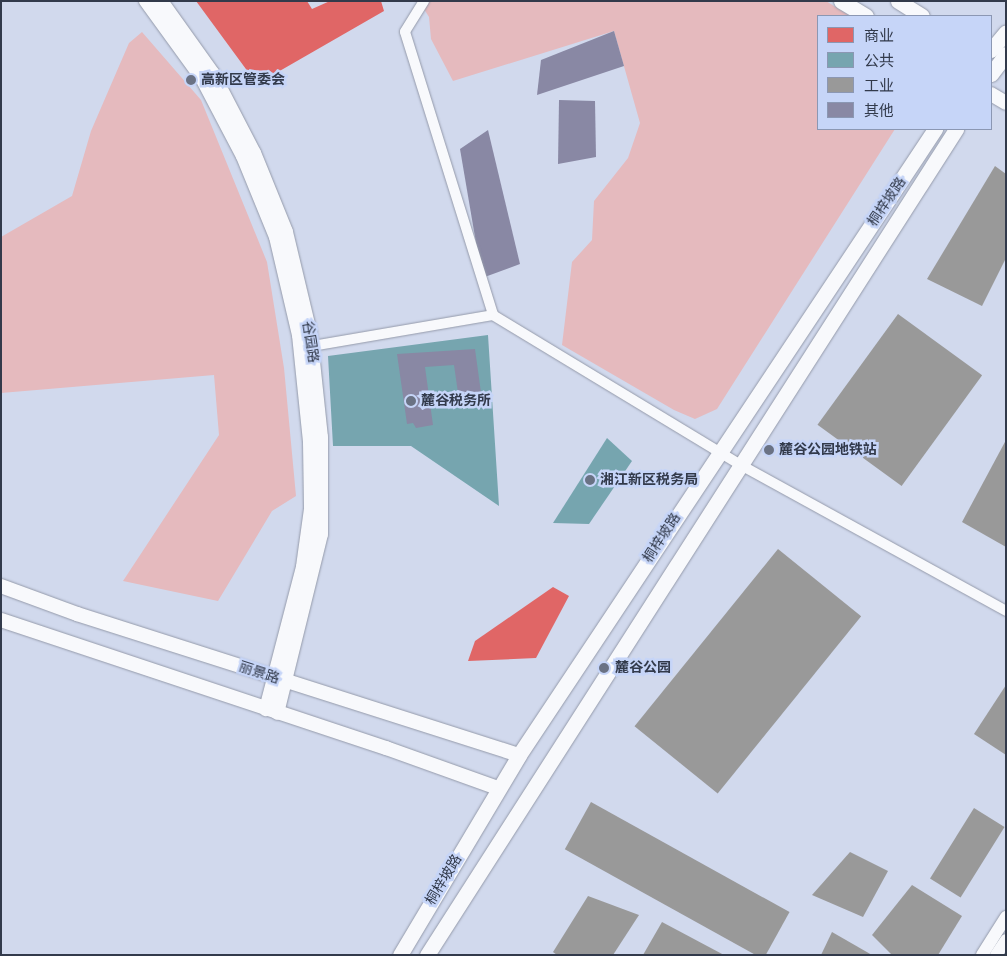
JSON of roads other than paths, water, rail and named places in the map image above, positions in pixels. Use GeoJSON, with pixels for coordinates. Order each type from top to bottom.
{"type":"FeatureCollection","features":[{"type":"Feature","properties":{"kind":"main road","name":"谷园路"},"geometry":{"type":"LineString","coordinates":[[146,1],[202,78],[243,156],[276,237],[299,335],[310,442],[311,509],[303,567],[280,680]]}},
{"type":"Feature","properties":{"kind":"main road","name":"谷园路"},"geometry":{"type":"LineString","coordinates":[[161,1],[213,74],[269,186],[295,267],[312,346],[321,437],[322,517],[314,570],[272,711]]}},
{"type":"Feature","properties":{"kind":"main road"},"geometry":{"type":"LineString","coordinates":[[840,1],[864,15]]}},
{"type":"Feature","properties":{"kind":"main road"},"geometry":{"type":"LineString","coordinates":[[898,1],[920,15]]}},
{"type":"Feature","properties":{"kind":"main road"},"geometry":{"type":"LineString","coordinates":[[992,49],[1006,32]]}},
{"type":"Feature","properties":{"kind":"main road"},"geometry":{"type":"LineString","coordinates":[[996,69],[1006,54]]}},
{"type":"Feature","properties":{"kind":"main road"},"geometry":{"type":"LineString","coordinates":[[992,95],[1006,103]]}},
{"type":"Feature","properties":{"kind":"main road","name":"桐梓坡路"},"geometry":{"type":"LineString","coordinates":[[400,955],[519,755],[719,451],[934,130]]}},
{"type":"Feature","properties":{"kind":"main road","name":"桐梓坡路"},"geometry":{"type":"LineString","coordinates":[[427,955],[739,464],[955,130]]}},
{"type":"Feature","properties":{"kind":"main road","name":"丽景路"},"geometry":{"type":"LineString","coordinates":[[1,586],[280,680],[519,755]]}},
{"type":"Feature","properties":{"kind":"main road"},"geometry":{"type":"LineString","coordinates":[[1,620],[498,788]]}},
{"type":"Feature","properties":{"kind":"street"},"geometry":{"type":"LineString","coordinates":[[424,1],[405,32],[493,315]]}},
{"type":"Feature","properties":{"kind":"street"},"geometry":{"type":"LineString","coordinates":[[312,346],[493,315],[739,464],[1006,611]]}},
{"type":"Feature","properties":{"kind":"street"},"geometry":{"type":"LineString","coordinates":[[982,955],[1006,918]]}},
{"type":"Feature","properties":{"kind":"street"},"geometry":{"type":"LineString","coordinates":[[996,955],[1006,940]]}},
{"type":"Feature","properties":{"kind":"place","name":"高新区管委会"},"geometry":{"type":"Point","coordinates":[191,80]}},
{"type":"Feature","properties":{"kind":"place","name":"麓谷税务所"},"geometry":{"type":"Point","coordinates":[411,401]}},
{"type":"Feature","properties":{"kind":"place","name":"麓谷公园地铁站"},"geometry":{"type":"Point","coordinates":[769,450]}},
{"type":"Feature","properties":{"kind":"place","name":"湘江新区税务局"},"geometry":{"type":"Point","coordinates":[590,480]}},
{"type":"Feature","properties":{"kind":"place","name":"麓谷公园"},"geometry":{"type":"Point","coordinates":[604,668]}}]}
